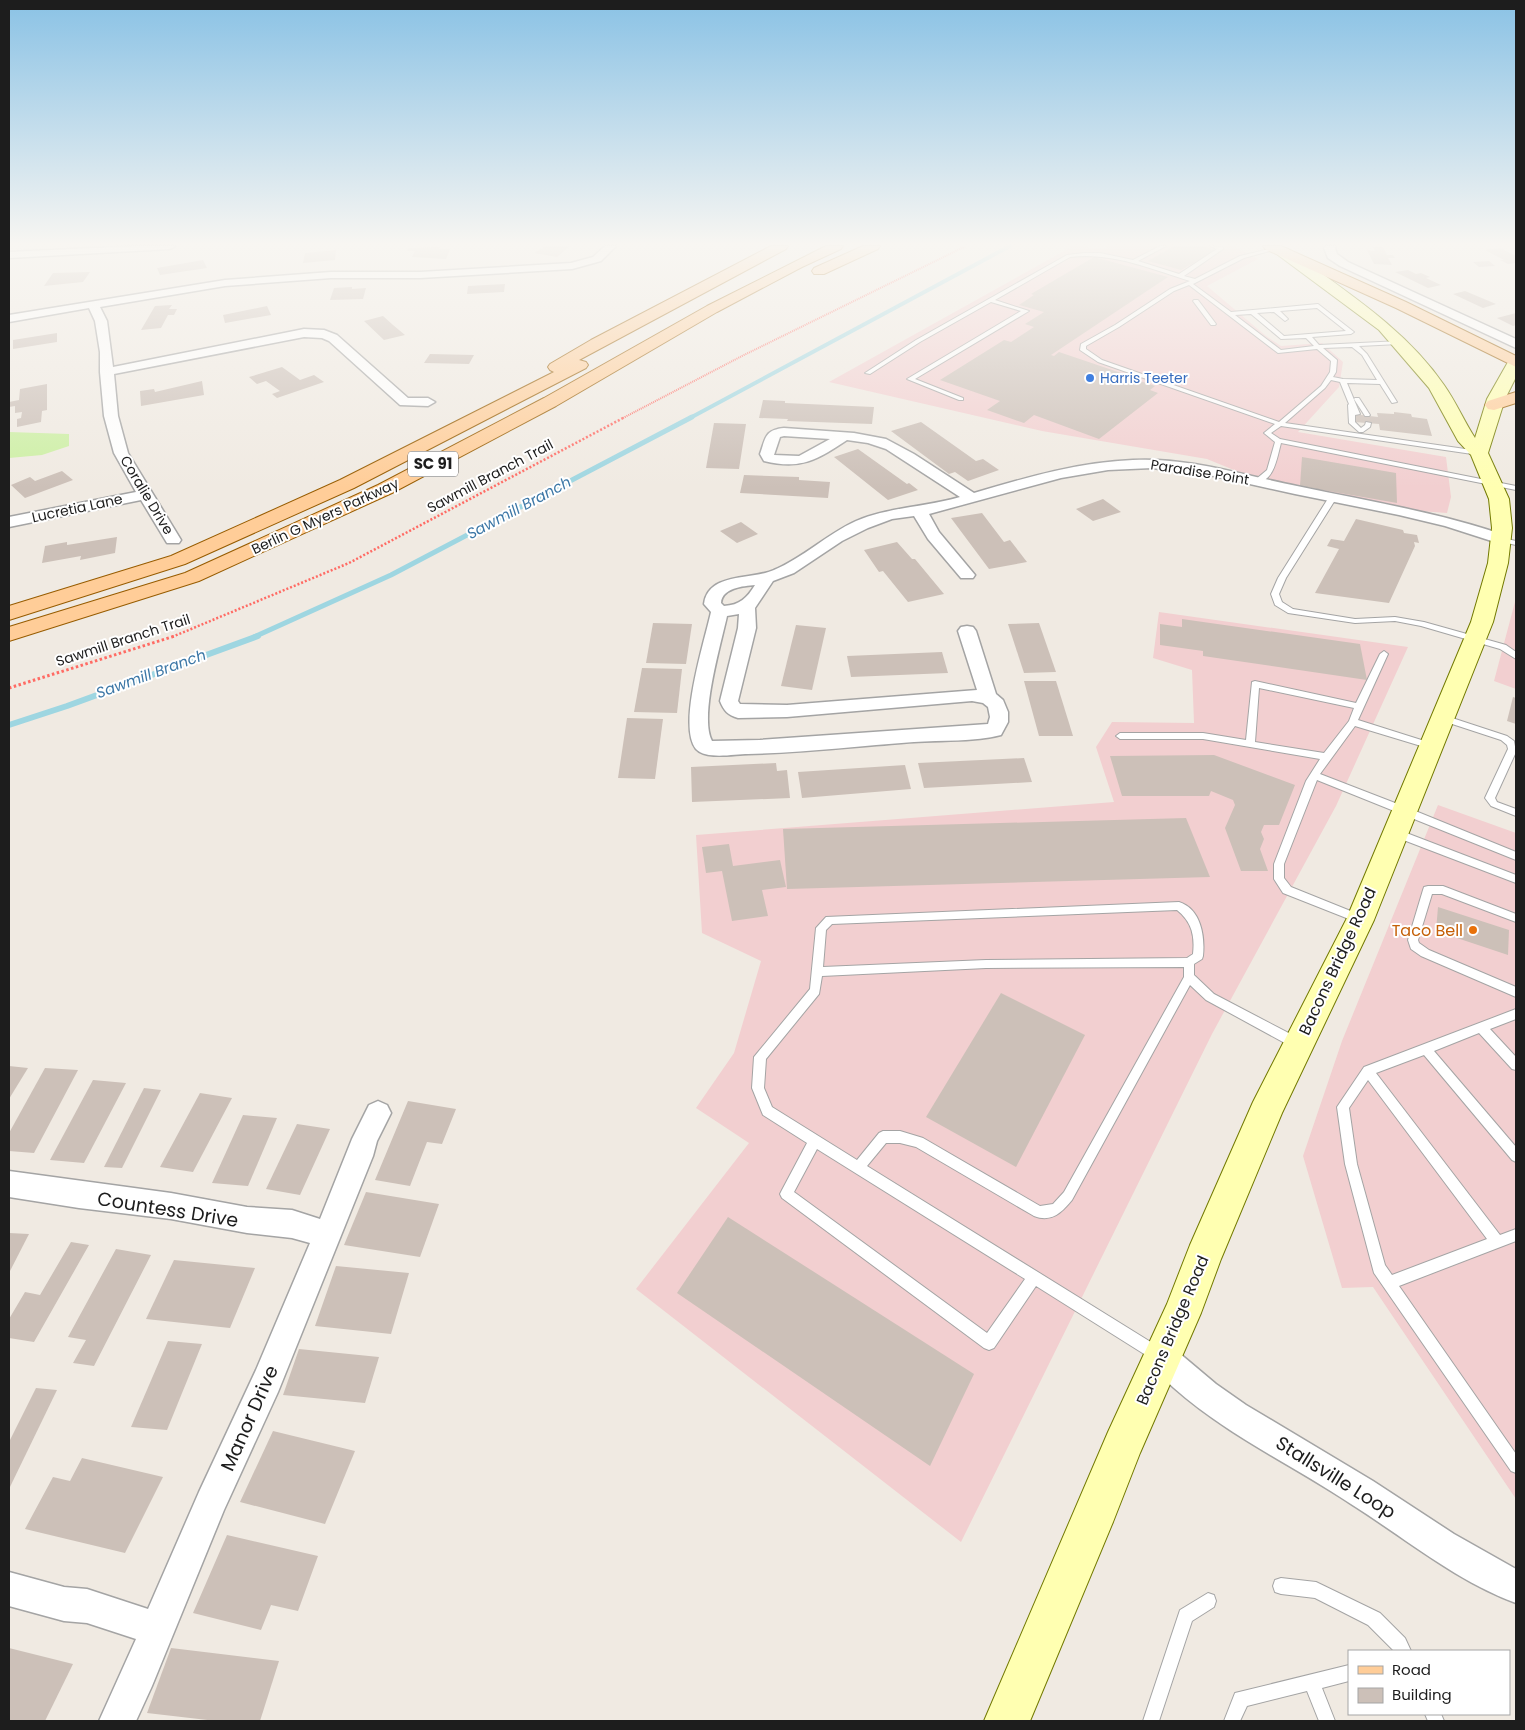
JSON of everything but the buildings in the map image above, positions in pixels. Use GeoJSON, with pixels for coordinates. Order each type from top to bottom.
{"type":"FeatureCollection","features":[{"type":"Feature","properties":{"kind":"main road"},"geometry":{"type":"LineString","coordinates":[[435,438],[628,327]]}},
{"type":"Feature","properties":{"kind":"main road","name":"Berlin G Myers Parkway"},"geometry":{"type":"LineString","coordinates":[[9,613],[178,560],[347,484],[655,327]]}},
{"type":"Feature","properties":{"kind":"main road","name":"Berlin G Myers Parkway"},"geometry":{"type":"LineString","coordinates":[[9,634],[192,577],[385,489],[550,402],[681,327]]}},
{"type":"Feature","properties":{"kind":"main road"},"geometry":{"type":"LineString","coordinates":[[550,402],[706,327]]}},
{"type":"Feature","properties":{"kind":"main road","name":"Bacons Bridge Road"},"geometry":{"type":"LineString","coordinates":[[1007,1721],[1092,1522],[1122,1446],[1162,1357],[1242,1167],[1298,1044],[1360,920],[1475,638],[1508,541],[1502,528],[1499,499],[1479,453],[1467,441],[1450,408],[1424,370],[1384,327]]}},
{"type":"Feature","properties":{"kind":"main road"},"geometry":{"type":"LineString","coordinates":[[1445,327],[1516,362],[1494,405],[1479,453]]}},
{"type":"Feature","properties":{"kind":"main road"},"geometry":{"type":"LineString","coordinates":[[1494,405],[1516,397]]}},
{"type":"Feature","properties":{"kind":"street","name":"Coralie Drive"},"geometry":{"type":"LineString","coordinates":[[102,327],[106,352],[106,372],[111,416],[121,453],[144,495],[173,540]]}},
{"type":"Feature","properties":{"kind":"street"},"geometry":{"type":"LineString","coordinates":[[1479,327],[1516,344]]}},
{"type":"Feature","properties":{"kind":"street"},"geometry":{"type":"LineString","coordinates":[[106,372],[291,335],[304,333],[324,334],[333,338],[405,402],[428,402]]}},
{"type":"Feature","properties":{"kind":"street"},"geometry":{"type":"LineString","coordinates":[[843,437],[889,445],[962,491],[971,499]]}},
{"type":"Feature","properties":{"kind":"street","name":"Paradise Point"},"geometry":{"type":"LineString","coordinates":[[720,611],[712,604],[713,597],[722,587],[744,581],[766,579],[783,573],[825,543],[889,515],[920,511],[971,499],[1074,470],[1133,464],[1166,464],[1256,481],[1443,520],[1508,541]]}},
{"type":"Feature","properties":{"kind":"street","name":"Lucretia Lane"},"geometry":{"type":"LineString","coordinates":[[9,522],[144,495]]}},
{"type":"Feature","properties":{"kind":"street"},"geometry":{"type":"LineString","coordinates":[[920,511],[921,519],[928,529],[967,575]]}},
{"type":"Feature","properties":{"kind":"street"},"geometry":{"type":"LineString","coordinates":[[747,608],[747,628],[729,701],[732,708],[738,712],[829,708],[972,695],[988,697],[995,702],[1000,715],[999,724],[994,730],[718,749],[710,748],[703,743],[699,723],[701,693],[720,611],[747,608],[755,600],[766,579]]}},
{"type":"Feature","properties":{"kind":"street"},"geometry":{"type":"LineString","coordinates":[[966,631],[988,697]]}},
{"type":"Feature","properties":{"kind":"street"},"geometry":{"type":"LineString","coordinates":[[870,704],[880,738]]}},
{"type":"Feature","properties":{"kind":"street"},"geometry":{"type":"LineString","coordinates":[[829,708],[837,741]]}},
{"type":"Feature","properties":{"kind":"street","name":"Manor Drive"},"geometry":{"type":"LineString","coordinates":[[117,1721],[140,1674],[210,1503],[267,1381],[360,1156],[365,1139],[378,1113]]}},
{"type":"Feature","properties":{"kind":"street","name":"Countess Drive"},"geometry":{"type":"LineString","coordinates":[[9,1184],[79,1196],[171,1206],[247,1220],[292,1224],[327,1236]]}},
{"type":"Feature","properties":{"kind":"street","name":"Stallsville Loop"},"geometry":{"type":"LineString","coordinates":[[1162,1357],[1205,1395],[1235,1416],[1362,1492],[1458,1556],[1491,1575],[1516,1586]]}},
{"type":"Feature","properties":{"kind":"street"},"geometry":{"type":"LineString","coordinates":[[9,1589],[64,1604],[87,1606],[158,1629]]}},
{"type":"Feature","properties":{"kind":"lane"},"geometry":{"type":"LineString","coordinates":[[868,373],[943,327]]}},
{"type":"Feature","properties":{"kind":"lane"},"geometry":{"type":"LineString","coordinates":[[961,399],[910,379],[999,327]]}},
{"type":"Feature","properties":{"kind":"lane"},"geometry":{"type":"LineString","coordinates":[[1116,327],[1083,345],[1083,350],[1100,361],[1280,424],[1362,433],[1479,453]]}},
{"type":"Feature","properties":{"kind":"lane"},"geometry":{"type":"LineString","coordinates":[[1246,327],[1280,352],[1318,347],[1399,342]]}},
{"type":"Feature","properties":{"kind":"lane"},"geometry":{"type":"LineString","coordinates":[[1270,327],[1283,338],[1351,332],[1344,327]]}},
{"type":"Feature","properties":{"kind":"lane"},"geometry":{"type":"LineString","coordinates":[[1322,327],[1332,334]]}},
{"type":"Feature","properties":{"kind":"lane"},"geometry":{"type":"LineString","coordinates":[[1297,328],[1334,360],[1334,372],[1323,387],[1267,434],[1278,441],[1516,488]]}},
{"type":"Feature","properties":{"kind":"lane"},"geometry":{"type":"LineString","coordinates":[[1354,345],[1364,354],[1394,402]]}},
{"type":"Feature","properties":{"kind":"lane"},"geometry":{"type":"LineString","coordinates":[[1330,378],[1344,381],[1381,382]]}},
{"type":"Feature","properties":{"kind":"lane"},"geometry":{"type":"LineString","coordinates":[[1344,381],[1357,414]]}},
{"type":"Feature","properties":{"kind":"lane"},"geometry":{"type":"LineString","coordinates":[[1349,391],[1356,396],[1367,415]]}},
{"type":"Feature","properties":{"kind":"lane"},"geometry":{"type":"LineString","coordinates":[[1352,402],[1350,409],[1352,423],[1362,433]]}},
{"type":"Feature","properties":{"kind":"lane"},"geometry":{"type":"LineString","coordinates":[[1359,422],[1362,433]]}},
{"type":"Feature","properties":{"kind":"lane"},"geometry":{"type":"LineString","coordinates":[[1362,433],[1368,426],[1368,423]]}},
{"type":"Feature","properties":{"kind":"lane"},"geometry":{"type":"LineString","coordinates":[[1256,481],[1270,471],[1278,441]]}},
{"type":"Feature","properties":{"kind":"lane"},"geometry":{"type":"LineString","coordinates":[[1333,498],[1282,578],[1275,594],[1278,603],[1291,611],[1355,621],[1394,619],[1475,638],[1503,647],[1516,655]]}},
{"type":"Feature","properties":{"kind":"lane"},"geometry":{"type":"LineString","coordinates":[[1360,920],[1287,890],[1279,879],[1278,864],[1314,775],[1352,722],[1384,654]]}},
{"type":"Feature","properties":{"kind":"lane"},"geometry":{"type":"LineString","coordinates":[[1250,744],[1255,684],[1359,706]]}},
{"type":"Feature","properties":{"kind":"lane"},"geometry":{"type":"LineString","coordinates":[[1352,722],[1504,738],[1511,743],[1513,749],[1490,798],[1494,804],[1516,813]]}},
{"type":"Feature","properties":{"kind":"lane"},"geometry":{"type":"LineString","coordinates":[[1120,736],[1203,736],[1326,757]]}},
{"type":"Feature","properties":{"kind":"lane"},"geometry":{"type":"LineString","coordinates":[[1314,775],[1400,821],[1516,879]]}},
{"type":"Feature","properties":{"kind":"lane"},"geometry":{"type":"LineString","coordinates":[[1400,821],[1516,856]]}},
{"type":"Feature","properties":{"kind":"lane"},"geometry":{"type":"LineString","coordinates":[[1516,918],[1443,890],[1428,890],[1413,940],[1415,946],[1425,953],[1516,992]]}},
{"type":"Feature","properties":{"kind":"lane"},"geometry":{"type":"LineString","coordinates":[[817,972],[986,964],[1189,962],[1198,956],[1200,942],[1192,914],[1179,906],[830,920],[821,928],[815,991],[760,1058],[758,1088],[767,1111],[1162,1357]]}},
{"type":"Feature","properties":{"kind":"lane"},"geometry":{"type":"LineString","coordinates":[[858,1168],[884,1137],[900,1137],[919,1142],[1039,1212],[1056,1210],[1068,1196],[1189,977],[1189,962]]}},
{"type":"Feature","properties":{"kind":"lane"},"geometry":{"type":"LineString","coordinates":[[1189,977],[1210,997],[1298,1044]]}},
{"type":"Feature","properties":{"kind":"lane"},"geometry":{"type":"LineString","coordinates":[[1516,1014],[1368,1071],[1343,1107],[1351,1164],[1379,1268],[1516,1466]]}},
{"type":"Feature","properties":{"kind":"lane"},"geometry":{"type":"LineString","coordinates":[[1482,1028],[1516,1065]]}},
{"type":"Feature","properties":{"kind":"lane"},"geometry":{"type":"LineString","coordinates":[[1426,1049],[1516,1156]]}},
{"type":"Feature","properties":{"kind":"lane"},"geometry":{"type":"LineString","coordinates":[[1368,1071],[1497,1242]]}},
{"type":"Feature","properties":{"kind":"lane"},"geometry":{"type":"LineString","coordinates":[[815,1141],[786,1194],[989,1343],[1034,1278]]}},
{"type":"Feature","properties":{"kind":"lane"},"geometry":{"type":"LineString","coordinates":[[1389,1283],[1516,1235]]}},
{"type":"Feature","properties":{"kind":"lane"},"geometry":{"type":"LineString","coordinates":[[1281,1586],[1316,1590],[1374,1619],[1399,1644],[1402,1650]]}},
{"type":"Feature","properties":{"kind":"lane"},"geometry":{"type":"LineString","coordinates":[[1151,1721],[1186,1616],[1208,1602]]}},
{"type":"Feature","properties":{"kind":"lane"},"geometry":{"type":"LineString","coordinates":[[1232,1721],[1241,1699],[1348,1673]]}},
{"type":"Feature","properties":{"kind":"lane"},"geometry":{"type":"LineString","coordinates":[[1312,1683],[1327,1721]]}},
{"type":"Feature","properties":{"kind":"path","name":"Sawmill Branch Trail"},"geometry":{"type":"LineString","coordinates":[[9,688],[172,637],[349,563],[502,480],[802,327]]}},
{"type":"Feature","properties":{"kind":"shaded area"},"geometry":{"type":"Polygon","coordinates":[[[928,327],[1255,327],[1281,346],[1322,343],[1343,362],[1339,387],[1298,432],[1446,457],[1451,497],[1447,513],[1420,511],[1251,477],[1207,459],[1042,431],[829,382],[928,327]]]}},
{"type":"Feature","properties":{"kind":"shaded area"},"geometry":{"type":"Polygon","coordinates":[[[1516,598],[1516,689],[1494,681],[1516,598]]]}},
{"type":"Feature","properties":{"kind":"shaded area"},"geometry":{"type":"Polygon","coordinates":[[[1159,612],[1408,647],[1336,806],[1212,1034],[961,1542],[636,1289],[749,1143],[696,1108],[734,1053],[761,961],[702,933],[696,835],[1114,802],[1096,747],[1112,722],[1194,723],[1192,670],[1153,658],[1159,612]]]}},
{"type":"Feature","properties":{"kind":"shaded area"},"geometry":{"type":"Polygon","coordinates":[[[1438,805],[1516,833],[1516,1499],[1373,1287],[1342,1288],[1303,1156],[1342,1041],[1438,805]]]}},
{"type":"Feature","properties":{"kind":"green space"},"geometry":{"type":"Polygon","coordinates":[[[9,432],[69,434],[69,446],[42,455],[9,458],[9,432]]]}},
{"type":"Feature","properties":{"kind":"waterway","name":"Sawmill Branch"},"geometry":{"type":"LineString","coordinates":[[690,418],[860,327]]}},
{"type":"Feature","properties":{"kind":"waterway","name":"Sawmill Branch"},"geometry":{"type":"LineString","coordinates":[[254,637],[391,575],[692,417]]}},
{"type":"Feature","properties":{"kind":"waterway","name":"Sawmill Branch"},"geometry":{"type":"LineString","coordinates":[[9,725],[67,706],[258,636]]}},
{"type":"Feature","properties":{"kind":"place","name":"Harris Teeter"},"geometry":{"type":"Point","coordinates":[1090,378]}},
{"type":"Feature","properties":{"kind":"place","name":"Taco Bell"},"geometry":{"type":"Point","coordinates":[1473,930]}}]}
